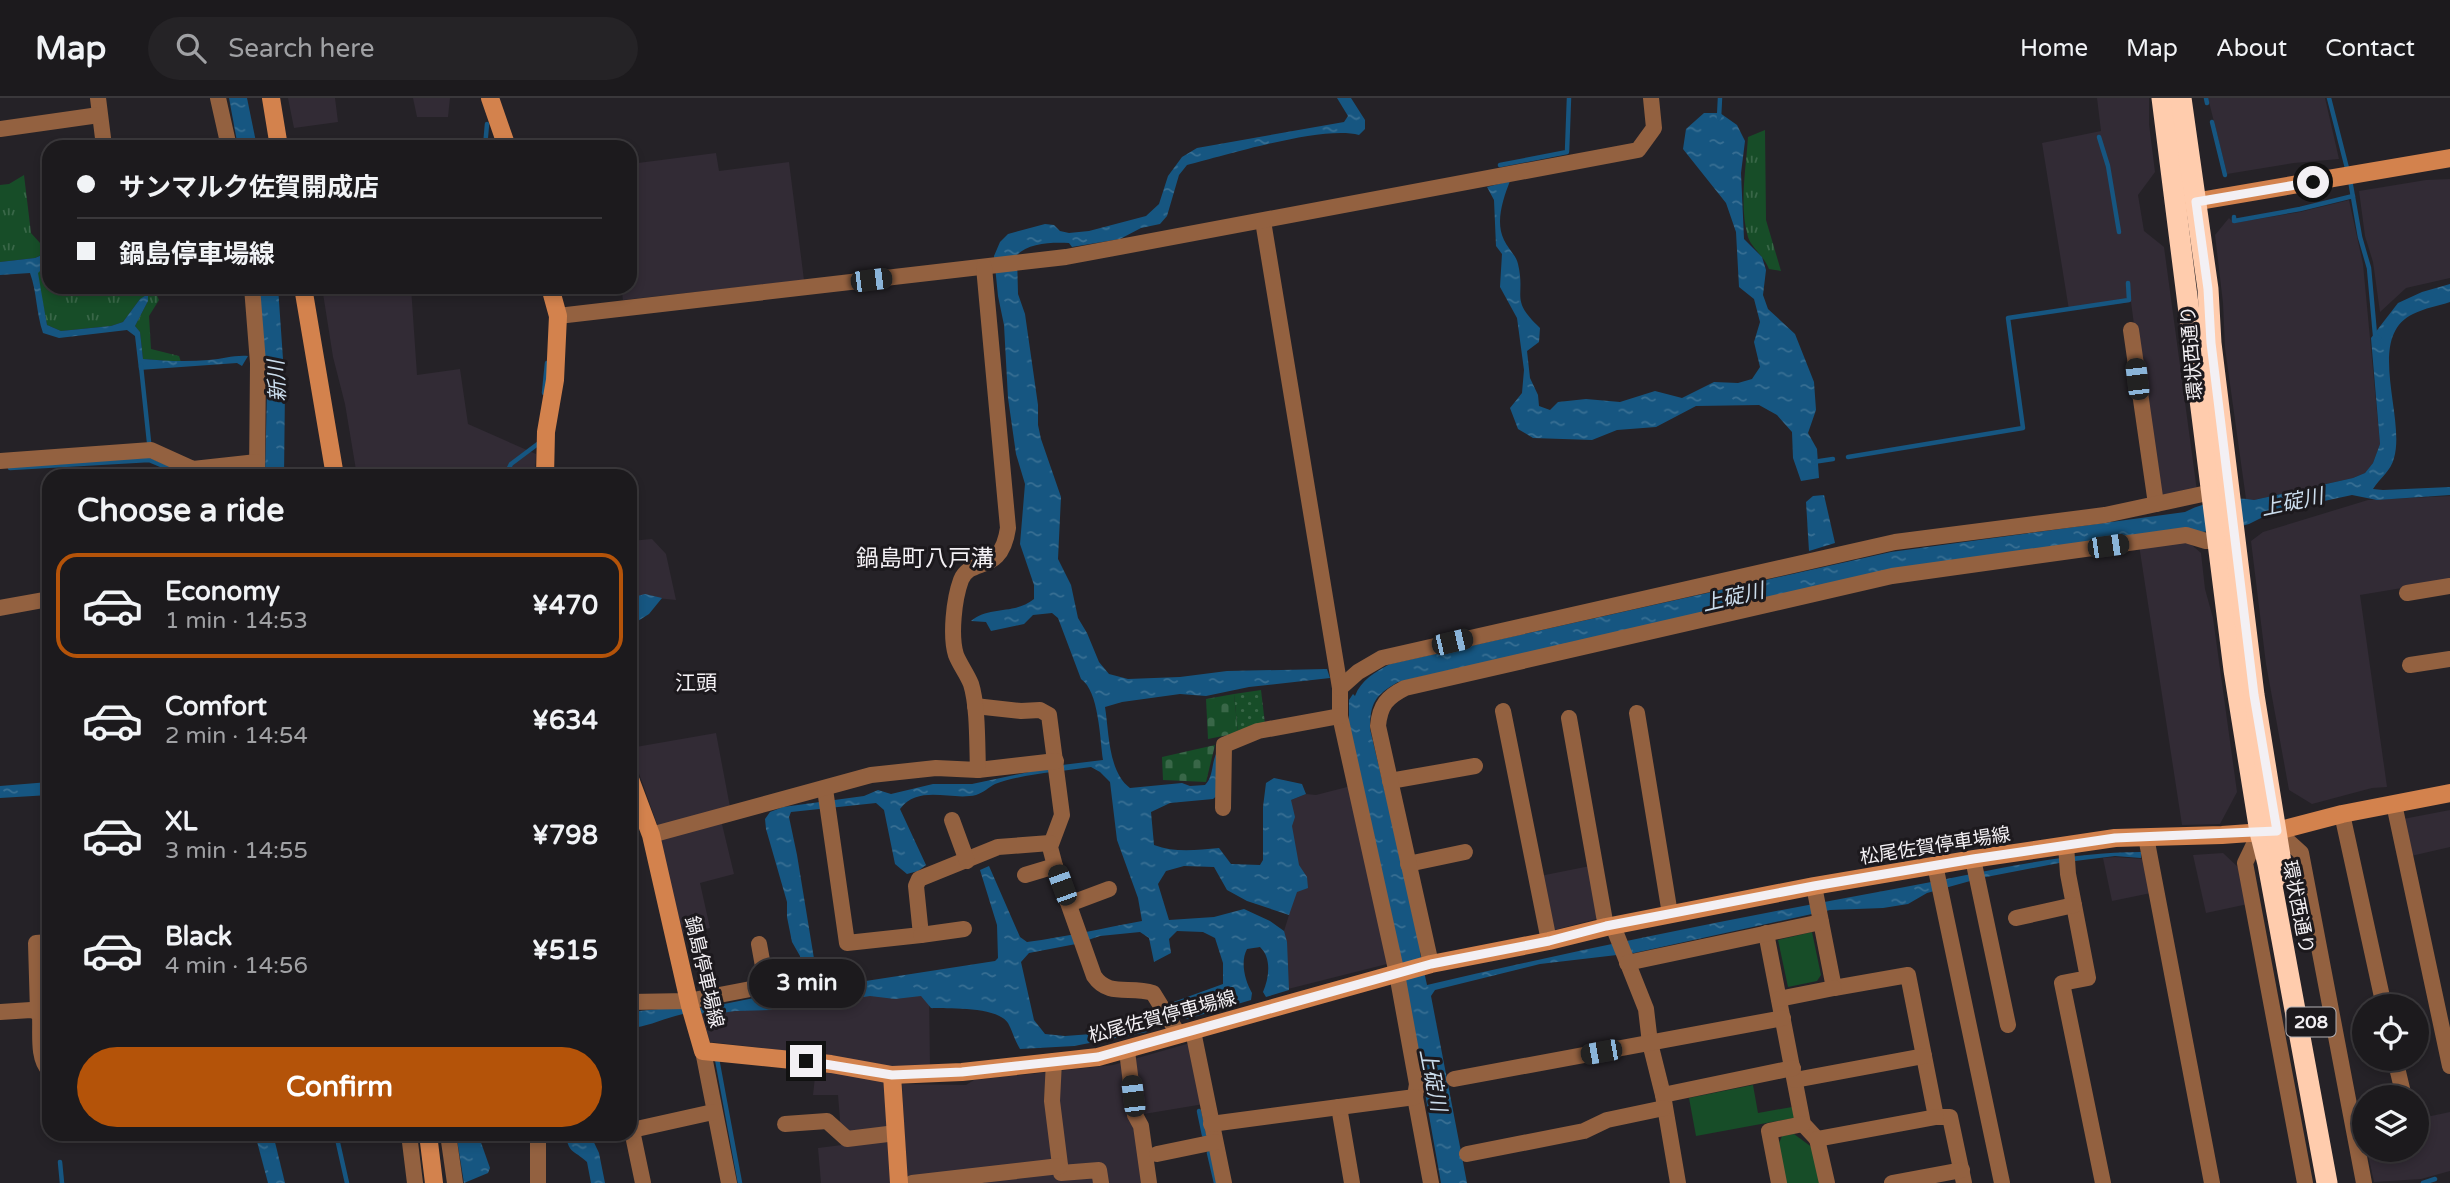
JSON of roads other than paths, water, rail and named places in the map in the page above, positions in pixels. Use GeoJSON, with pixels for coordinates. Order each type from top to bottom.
{"type":"FeatureCollection","features":[{"type":"Feature","properties":{"kind":"highway","name":"環状西通り"},"geometry":{"type":"LineString","coordinates":[[2162,98],[2185,203],[2208,289],[2219,499],[2254,695],[2268,832],[2342,1183]]}},
{"type":"Feature","properties":{"kind":"highway","name":"環状西通り"},"geometry":{"type":"LineString","coordinates":[[2181,98],[2185,203]]}},
{"type":"Feature","properties":{"kind":"highway","name":"環状西通り"},"geometry":{"type":"LineString","coordinates":[[2274,862],[2327,1183]]}},
{"type":"Feature","properties":{"kind":"main road"},"geometry":{"type":"LineString","coordinates":[[271,98],[278,140]]}},
{"type":"Feature","properties":{"kind":"main road"},"geometry":{"type":"LineString","coordinates":[[490,98],[505,140]]}},
{"type":"Feature","properties":{"kind":"main road"},"geometry":{"type":"LineString","coordinates":[[2185,203],[2450,158]]}},
{"type":"Feature","properties":{"kind":"main road"},"geometry":{"type":"LineString","coordinates":[[304,294],[334,469]]}},
{"type":"Feature","properties":{"kind":"main road"},"geometry":{"type":"LineString","coordinates":[[545,469],[547,432],[555,380],[558,316],[552,294]]}},
{"type":"Feature","properties":{"kind":"main road","name":"松尾佐賀停車場線"},"geometry":{"type":"LineString","coordinates":[[892,1075],[962,1072],[1098,1057],[1127,1051],[1431,964],[1612,931],[1670,914],[1817,906],[1976,871],[2067,855],[2115,838],[2268,832],[2450,793]]}},
{"type":"Feature","properties":{"kind":"main road","name":"鍋島停車場線"},"geometry":{"type":"LineString","coordinates":[[637,798],[651,835],[690,1009],[703,1051],[831,1064],[892,1075]]}},
{"type":"Feature","properties":{"kind":"main road"},"geometry":{"type":"LineString","coordinates":[[892,1075],[899,1183]]}},
{"type":"Feature","properties":{"kind":"main road"},"geometry":{"type":"LineString","coordinates":[[429,1141],[434,1183]]}},
{"type":"Feature","properties":{"kind":"street"},"geometry":{"type":"LineString","coordinates":[[218,98],[227,140]]}},
{"type":"Feature","properties":{"kind":"street"},"geometry":{"type":"LineString","coordinates":[[558,316],[1066,257],[1638,150],[1654,128],[1651,98]]}},
{"type":"Feature","properties":{"kind":"street"},"geometry":{"type":"LineString","coordinates":[[0,129],[98,106],[103,140]]}},
{"type":"Feature","properties":{"kind":"street"},"geometry":{"type":"LineString","coordinates":[[1262,221],[1340,688],[1340,716],[1397,974],[1431,1183]]}},
{"type":"Feature","properties":{"kind":"street"},"geometry":{"type":"LineString","coordinates":[[978,770],[975,706],[970,683],[956,655],[953,638],[961,579],[966,572],[997,558],[1006,544],[1008,528],[988,266]]}},
{"type":"Feature","properties":{"kind":"street"},"geometry":{"type":"LineString","coordinates":[[0,461],[152,450],[193,469],[257,469],[258,363],[253,294]]}},
{"type":"Feature","properties":{"kind":"street"},"geometry":{"type":"LineString","coordinates":[[2131,330],[2156,505]]}},
{"type":"Feature","properties":{"kind":"street"},"geometry":{"type":"LineString","coordinates":[[1340,688],[1358,671],[1382,658],[1882,545],[2105,515],[2156,505],[2219,499]]}},
{"type":"Feature","properties":{"kind":"street"},"geometry":{"type":"LineString","coordinates":[[1431,964],[1377,726],[1379,709],[1390,695],[1405,688],[1892,576],[2186,535],[2206,541],[2223,533]]}},
{"type":"Feature","properties":{"kind":"street"},"geometry":{"type":"LineString","coordinates":[[2407,593],[2450,586]]}},
{"type":"Feature","properties":{"kind":"street"},"geometry":{"type":"LineString","coordinates":[[0,608],[42,600]]}},
{"type":"Feature","properties":{"kind":"street"},"geometry":{"type":"LineString","coordinates":[[2410,665],[2450,659]]}},
{"type":"Feature","properties":{"kind":"street"},"geometry":{"type":"LineString","coordinates":[[975,706],[1021,711],[1040,710],[1049,715],[1062,815],[1058,830],[1050,843],[1055,866],[1094,976],[1099,984],[1107,989],[1144,990],[1153,993],[1186,1033],[1224,1183]]}},
{"type":"Feature","properties":{"kind":"street"},"geometry":{"type":"LineString","coordinates":[[1503,711],[1549,941]]}},
{"type":"Feature","properties":{"kind":"street"},"geometry":{"type":"LineString","coordinates":[[1637,713],[1670,914]]}},
{"type":"Feature","properties":{"kind":"street"},"geometry":{"type":"LineString","coordinates":[[1223,808],[1224,745],[1258,731],[1340,716]]}},
{"type":"Feature","properties":{"kind":"street"},"geometry":{"type":"LineString","coordinates":[[1569,719],[1612,931],[1646,1009],[1650,1043],[1678,1183]]}},
{"type":"Feature","properties":{"kind":"street"},"geometry":{"type":"LineString","coordinates":[[1390,781],[1475,766]]}},
{"type":"Feature","properties":{"kind":"street"},"geometry":{"type":"LineString","coordinates":[[651,835],[826,792],[870,775],[936,768],[978,770],[1057,767]]}},
{"type":"Feature","properties":{"kind":"street"},"geometry":{"type":"LineString","coordinates":[[826,792],[847,943],[964,929]]}},
{"type":"Feature","properties":{"kind":"street"},"geometry":{"type":"LineString","coordinates":[[2394,804],[2450,1066]]}},
{"type":"Feature","properties":{"kind":"street"},"geometry":{"type":"LineString","coordinates":[[2342,814],[2381,994]]}},
{"type":"Feature","properties":{"kind":"street"},"geometry":{"type":"LineString","coordinates":[[952,820],[967,861]]}},
{"type":"Feature","properties":{"kind":"street"},"geometry":{"type":"LineString","coordinates":[[2305,1183],[2245,863],[2268,832],[2301,853],[2364,1183]]}},
{"type":"Feature","properties":{"kind":"street"},"geometry":{"type":"LineString","coordinates":[[2146,837],[2213,1183]]}},
{"type":"Feature","properties":{"kind":"street"},"geometry":{"type":"LineString","coordinates":[[921,935],[916,886],[919,879],[998,847],[1050,843]]}},
{"type":"Feature","properties":{"kind":"street"},"geometry":{"type":"LineString","coordinates":[[1408,864],[1465,852]]}},
{"type":"Feature","properties":{"kind":"street"},"geometry":{"type":"LineString","coordinates":[[2067,855],[2088,978],[2062,984],[2103,1183]]}},
{"type":"Feature","properties":{"kind":"street"},"geometry":{"type":"LineString","coordinates":[[1025,875],[1055,866]]}},
{"type":"Feature","properties":{"kind":"street"},"geometry":{"type":"LineString","coordinates":[[1976,871],[2008,1025]]}},
{"type":"Feature","properties":{"kind":"street"},"geometry":{"type":"LineString","coordinates":[[1938,879],[2002,1183]]}},
{"type":"Feature","properties":{"kind":"street"},"geometry":{"type":"LineString","coordinates":[[1069,904],[1109,888]]}},
{"type":"Feature","properties":{"kind":"street"},"geometry":{"type":"LineString","coordinates":[[2016,918],[2074,905]]}},
{"type":"Feature","properties":{"kind":"street"},"geometry":{"type":"LineString","coordinates":[[1625,960],[1766,933],[1817,906],[1835,988]]}},
{"type":"Feature","properties":{"kind":"street"},"geometry":{"type":"LineString","coordinates":[[1766,933],[1803,1124],[1817,1139],[1827,1183]]}},
{"type":"Feature","properties":{"kind":"street"},"geometry":{"type":"LineString","coordinates":[[42,943],[36,943],[42,1057]]}},
{"type":"Feature","properties":{"kind":"street"},"geometry":{"type":"LineString","coordinates":[[637,1004],[690,1009],[761,988],[765,977],[758,944]]}},
{"type":"Feature","properties":{"kind":"street"},"geometry":{"type":"LineString","coordinates":[[1779,999],[1908,975],[1936,1118]]}},
{"type":"Feature","properties":{"kind":"street"},"geometry":{"type":"LineString","coordinates":[[0,1012],[38,1012]]}},
{"type":"Feature","properties":{"kind":"street"},"geometry":{"type":"LineString","coordinates":[[1454,1079],[1783,1018]]}},
{"type":"Feature","properties":{"kind":"street"},"geometry":{"type":"LineString","coordinates":[[703,1051],[729,1183]]}},
{"type":"Feature","properties":{"kind":"street"},"geometry":{"type":"LineString","coordinates":[[1127,1051],[1135,1115],[1141,1126],[1149,1183]]}},
{"type":"Feature","properties":{"kind":"street"},"geometry":{"type":"LineString","coordinates":[[1467,1154],[1584,1131],[1607,1120],[1663,1101],[1794,1074],[1924,1056]]}},
{"type":"Feature","properties":{"kind":"street"},"geometry":{"type":"LineString","coordinates":[[1054,1061],[1052,1101],[1061,1173],[1099,1170],[1101,1183]]}},
{"type":"Feature","properties":{"kind":"street"},"geometry":{"type":"LineString","coordinates":[[1211,1124],[1415,1097]]}},
{"type":"Feature","properties":{"kind":"street"},"geometry":{"type":"LineString","coordinates":[[1339,1107],[1352,1183]]}},
{"type":"Feature","properties":{"kind":"street"},"geometry":{"type":"LineString","coordinates":[[637,1124],[713,1112]]}},
{"type":"Feature","properties":{"kind":"street"},"geometry":{"type":"LineString","coordinates":[[1817,1139],[1951,1117],[1963,1177],[1892,1183]]}},
{"type":"Feature","properties":{"kind":"street"},"geometry":{"type":"LineString","coordinates":[[785,1124],[827,1121],[847,1139],[896,1133]]}},
{"type":"Feature","properties":{"kind":"street"},"geometry":{"type":"LineString","coordinates":[[1779,1183],[1769,1130],[1803,1124]]}},
{"type":"Feature","properties":{"kind":"street"},"geometry":{"type":"LineString","coordinates":[[410,1141],[415,1183]]}},
{"type":"Feature","properties":{"kind":"street"},"geometry":{"type":"LineString","coordinates":[[449,1141],[455,1183]]}},
{"type":"Feature","properties":{"kind":"street"},"geometry":{"type":"LineString","coordinates":[[538,1141],[538,1183]]}},
{"type":"Feature","properties":{"kind":"street"},"geometry":{"type":"LineString","coordinates":[[634,1141],[643,1183]]}},
{"type":"Feature","properties":{"kind":"street"},"geometry":{"type":"LineString","coordinates":[[1157,1154],[1215,1142]]}},
{"type":"Feature","properties":{"kind":"street"},"geometry":{"type":"LineString","coordinates":[[912,1183],[1060,1166]]}},
{"type":"Feature","properties":{"kind":"water"},"geometry":{"type":"Polygon","coordinates":[[[229,98],[247,98],[256,140],[237,140],[229,98]]]}},
{"type":"Feature","properties":{"kind":"water"},"geometry":{"type":"Polygon","coordinates":[[[1337,98],[1351,98],[1365,120],[1365,129],[1359,135],[1343,133],[1299,137],[1187,165],[1179,175],[1167,216],[1160,224],[1141,228],[1120,239],[1072,247],[1069,243],[1041,244],[1027,248],[1017,255],[1018,294],[1025,314],[1038,405],[1038,425],[1061,497],[1058,559],[1071,585],[1078,618],[1099,662],[1109,674],[1128,679],[1180,677],[1227,671],[1327,669],[1330,678],[1249,687],[1206,696],[1180,694],[1105,707],[1113,762],[1117,772],[1130,788],[1182,783],[1190,786],[1205,785],[1210,778],[1217,752],[1219,794],[1213,799],[1170,803],[1151,812],[1154,845],[1178,850],[1219,848],[1231,864],[1260,865],[1263,860],[1266,783],[1274,778],[1302,784],[1306,794],[1291,800],[1295,817],[1292,826],[1299,865],[1307,877],[1308,888],[1297,892],[1289,915],[1247,901],[1227,890],[1214,867],[1184,866],[1166,871],[1158,884],[1169,920],[1214,917],[1244,909],[1284,931],[1289,990],[1266,997],[1263,992],[1268,975],[1268,962],[1260,947],[1247,949],[1244,965],[1245,977],[1252,993],[1251,1000],[1187,1019],[1168,1010],[1168,1004],[1223,984],[1223,963],[1215,938],[1203,932],[1177,931],[1169,939],[1171,953],[1154,962],[1149,938],[1140,932],[1100,936],[1076,944],[1029,953],[1021,962],[1034,1020],[1045,1034],[1065,1036],[1105,1033],[1111,1024],[1132,1018],[1150,1026],[1147,1032],[1074,1046],[1020,1049],[1008,1023],[1002,1018],[983,1011],[931,1008],[921,996],[895,999],[870,996],[803,1009],[735,1011],[708,1015],[689,1013],[637,1027],[637,1011],[678,1007],[704,1008],[803,988],[800,956],[792,942],[787,902],[766,829],[765,819],[770,812],[783,807],[864,796],[878,790],[891,794],[933,784],[972,784],[1062,765],[1103,760],[1092,694],[1081,679],[1058,618],[1052,613],[1033,615],[1024,624],[991,631],[986,622],[971,621],[986,613],[1019,607],[1034,599],[1034,585],[1020,544],[1025,484],[1016,454],[1008,398],[1004,325],[994,256],[1000,242],[1008,234],[1045,224],[1054,225],[1060,231],[1069,233],[1089,231],[1146,216],[1159,204],[1168,176],[1182,157],[1197,148],[1344,122],[1348,116],[1337,98]],[[1091,767],[1019,777],[995,784],[976,795],[916,797],[900,809],[926,865],[907,874],[895,864],[884,810],[876,803],[791,812],[789,817],[818,983],[827,987],[995,961],[998,958],[997,925],[980,870],[989,866],[1020,937],[1027,942],[1142,921],[1138,898],[1117,840],[1110,782],[1091,767]]]}},
{"type":"Feature","properties":{"kind":"water"},"geometry":{"type":"Polygon","coordinates":[[[1704,113],[1720,113],[1737,125],[1745,141],[1741,173],[1744,239],[1762,257],[1766,270],[1763,295],[1768,309],[1795,334],[1814,382],[1816,410],[1808,433],[1817,449],[1819,478],[1801,481],[1793,458],[1792,432],[1777,415],[1759,405],[1696,406],[1656,427],[1617,430],[1592,440],[1533,438],[1518,429],[1510,408],[1522,393],[1524,370],[1517,318],[1500,287],[1502,254],[1496,246],[1494,200],[1487,187],[1510,181],[1500,226],[1504,240],[1518,264],[1522,304],[1540,328],[1539,342],[1527,351],[1530,378],[1538,395],[1539,406],[1550,410],[1558,402],[1586,399],[1620,402],[1655,391],[1682,398],[1714,382],[1738,383],[1752,379],[1760,367],[1754,342],[1760,322],[1754,299],[1739,287],[1736,232],[1726,203],[1683,149],[1686,129],[1704,113]]]}},
{"type":"Feature","properties":{"kind":"water"},"geometry":{"type":"Polygon","coordinates":[[[42,255],[42,269],[38,273],[47,325],[61,331],[111,326],[123,322],[140,299],[148,294],[148,301],[135,326],[140,332],[143,359],[192,361],[248,356],[242,366],[237,363],[139,370],[135,336],[127,330],[59,338],[43,333],[30,273],[0,275],[0,262],[42,255]]]}},
{"type":"Feature","properties":{"kind":"water","name":"上碇川"},"geometry":{"type":"Polygon","coordinates":[[[2450,284],[2450,302],[2413,314],[2399,325],[2391,340],[2389,359],[2395,421],[2394,458],[2388,471],[2373,489],[2450,487],[2450,495],[2377,500],[2352,495],[2273,512],[2234,528],[1893,570],[1398,682],[1384,691],[1373,706],[1370,729],[1421,943],[1420,953],[1427,985],[1666,933],[2052,859],[2141,852],[2141,858],[2115,856],[2059,863],[1981,878],[1927,893],[1908,904],[1830,910],[1634,953],[1540,964],[1435,990],[1431,996],[1467,1183],[1441,1183],[1401,958],[1349,732],[1349,700],[1369,677],[1390,664],[1891,552],[2185,512],[2219,501],[2254,500],[2353,478],[2365,473],[2373,463],[2380,444],[2371,338],[2398,303],[2450,284]]]}},
{"type":"Feature","properties":{"kind":"water","name":"新川"},"geometry":{"type":"Polygon","coordinates":[[[260,294],[278,294],[285,388],[284,469],[265,469],[267,389],[260,294]]]}},
{"type":"Feature","properties":{"kind":"water"},"geometry":{"type":"Polygon","coordinates":[[[1824,495],[1835,543],[1809,551],[1806,502],[1813,496],[1824,495]]]}},
{"type":"Feature","properties":{"kind":"water"},"geometry":{"type":"Polygon","coordinates":[[[645,594],[662,598],[649,614],[637,622],[637,596],[645,594]]]}},
{"type":"Feature","properties":{"kind":"water"},"geometry":{"type":"Polygon","coordinates":[[[42,783],[42,795],[0,798],[0,786],[42,783]]]}},
{"type":"Feature","properties":{"kind":"water"},"geometry":{"type":"Polygon","coordinates":[[[257,1141],[275,1141],[285,1183],[268,1183],[257,1141]]]}},
{"type":"Feature","properties":{"kind":"water"},"geometry":{"type":"Polygon","coordinates":[[[457,1141],[480,1141],[490,1168],[488,1173],[464,1183],[457,1141]]]}},
{"type":"Feature","properties":{"kind":"water"},"geometry":{"type":"Polygon","coordinates":[[[567,1141],[593,1141],[599,1153],[605,1183],[591,1183],[587,1162],[570,1149],[567,1141]]]}},
{"type":"Feature","properties":{"kind":"waterway"},"geometry":{"type":"LineString","coordinates":[[1500,165],[1567,152],[1569,98]]}},
{"type":"Feature","properties":{"kind":"waterway"},"geometry":{"type":"LineString","coordinates":[[1719,118],[1720,98]]}},
{"type":"Feature","properties":{"kind":"waterway"},"geometry":{"type":"LineString","coordinates":[[2206,98],[2207,103]]}},
{"type":"Feature","properties":{"kind":"waterway"},"geometry":{"type":"LineString","coordinates":[[2329,98],[2348,172]]}},
{"type":"Feature","properties":{"kind":"waterway"},"geometry":{"type":"LineString","coordinates":[[2212,122],[2225,175]]}},
{"type":"Feature","properties":{"kind":"waterway"},"geometry":{"type":"LineString","coordinates":[[486,140],[487,124]]}},
{"type":"Feature","properties":{"kind":"waterway"},"geometry":{"type":"LineString","coordinates":[[2099,137],[2108,166],[2119,232]]}},
{"type":"Feature","properties":{"kind":"waterway"},"geometry":{"type":"LineString","coordinates":[[2350,180],[2360,237],[2369,268],[2375,335],[2379,338]]}},
{"type":"Feature","properties":{"kind":"waterway"},"geometry":{"type":"LineString","coordinates":[[2234,217],[2234,221],[2353,196]]}},
{"type":"Feature","properties":{"kind":"waterway"},"geometry":{"type":"LineString","coordinates":[[1848,457],[2023,428],[2008,318],[2129,300],[2128,283]]}},
{"type":"Feature","properties":{"kind":"waterway"},"geometry":{"type":"LineString","coordinates":[[544,393],[547,363]]}},
{"type":"Feature","properties":{"kind":"waterway"},"geometry":{"type":"LineString","coordinates":[[141,366],[149,442]]}},
{"type":"Feature","properties":{"kind":"waterway"},"geometry":{"type":"LineString","coordinates":[[508,469],[511,464],[539,443]]}},
{"type":"Feature","properties":{"kind":"waterway"},"geometry":{"type":"LineString","coordinates":[[1813,462],[1833,459]]}},
{"type":"Feature","properties":{"kind":"waterway"},"geometry":{"type":"LineString","coordinates":[[10,468],[149,460],[170,469]]}},
{"type":"Feature","properties":{"kind":"waterway"},"geometry":{"type":"LineString","coordinates":[[717,1059],[740,1183]]}},
{"type":"Feature","properties":{"kind":"waterway"},"geometry":{"type":"LineString","coordinates":[[1199,1111],[1204,1135]]}},
{"type":"Feature","properties":{"kind":"waterway"},"geometry":{"type":"LineString","coordinates":[[338,1141],[347,1183]]}},
{"type":"Feature","properties":{"kind":"waterway"},"geometry":{"type":"LineString","coordinates":[[1209,1153],[1216,1183]]}},
{"type":"Feature","properties":{"kind":"waterway"},"geometry":{"type":"LineString","coordinates":[[60,1162],[62,1183]]}},
{"type":"Feature","properties":{"kind":"waterway"},"geometry":{"type":"LineString","coordinates":[[2423,1183],[2435,1179]]}},
{"type":"Feature","properties":{"kind":"district","name":"鍋島町八戸溝"},"geometry":{"type":"Point","coordinates":[925,558]}},
{"type":"Feature","properties":{"kind":"district","name":"江頭"},"geometry":{"type":"Point","coordinates":[696,683]}}]}
